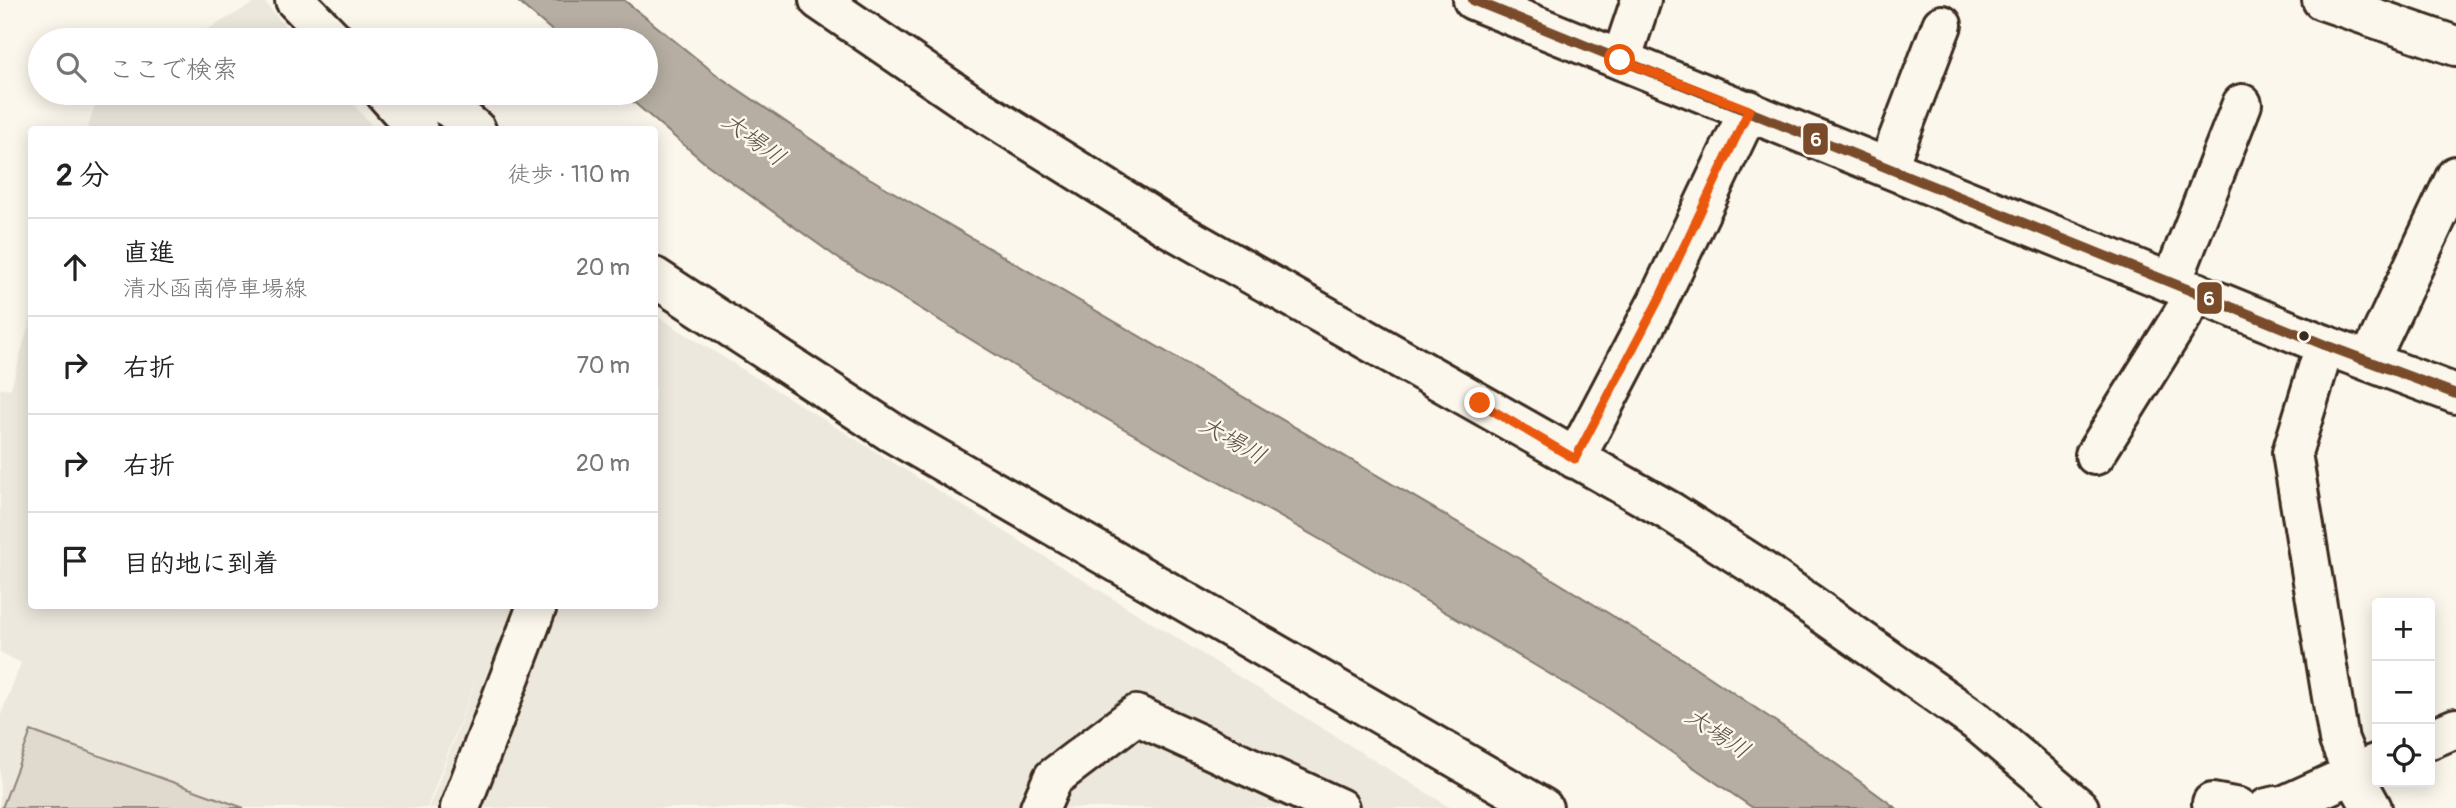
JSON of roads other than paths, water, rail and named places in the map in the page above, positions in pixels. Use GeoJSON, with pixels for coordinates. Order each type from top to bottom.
{"type":"FeatureCollection","features":[{"type":"Feature","properties":{"kind":"street"},"geometry":{"type":"LineString","coordinates":[[295,0],[322,28]]}},
{"type":"Feature","properties":{"kind":"street"},"geometry":{"type":"LineString","coordinates":[[819,0],[971,104],[1163,225],[1671,512],[1754,565],[1976,721],[2079,808]]}},
{"type":"Feature","properties":{"kind":"street"},"geometry":{"type":"LineString","coordinates":[[1473,0],[2325,345],[2456,394]]}},
{"type":"Feature","properties":{"kind":"street"},"geometry":{"type":"LineString","coordinates":[[1620,60],[1641,0]]}},
{"type":"Feature","properties":{"kind":"street"},"geometry":{"type":"LineString","coordinates":[[2322,0],[2456,46]]}},
{"type":"Feature","properties":{"kind":"street"},"geometry":{"type":"LineString","coordinates":[[1888,166],[1942,25]]}},
{"type":"Feature","properties":{"kind":"street"},"geometry":{"type":"LineString","coordinates":[[2095,454],[2185,287],[2242,104]]}},
{"type":"Feature","properties":{"kind":"street"},"geometry":{"type":"LineString","coordinates":[[395,105],[414,126]]}},
{"type":"Feature","properties":{"kind":"street"},"geometry":{"type":"LineString","coordinates":[[444,105],[471,126]]}},
{"type":"Feature","properties":{"kind":"street"},"geometry":{"type":"LineString","coordinates":[[1575,459],[1658,301],[1749,110]]}},
{"type":"Feature","properties":{"kind":"street"},"geometry":{"type":"LineString","coordinates":[[2369,361],[2456,176]]}},
{"type":"Feature","properties":{"kind":"street"},"geometry":{"type":"LineString","coordinates":[[658,280],[891,432],[1543,808]]}},
{"type":"Feature","properties":{"kind":"street"},"geometry":{"type":"LineString","coordinates":[[2325,345],[2292,453],[2339,740],[2365,769],[2372,808]]}},
{"type":"Feature","properties":{"kind":"street"},"geometry":{"type":"LineString","coordinates":[[460,808],[536,609]]}},
{"type":"Feature","properties":{"kind":"street"},"geometry":{"type":"LineString","coordinates":[[1040,808],[1053,778],[1136,715],[1339,808]]}},
{"type":"Feature","properties":{"kind":"street"},"geometry":{"type":"LineString","coordinates":[[2435,737],[2456,728]]}},
{"type":"Feature","properties":{"kind":"street"},"geometry":{"type":"LineString","coordinates":[[2267,808],[2287,804],[2365,769]]}},
{"type":"Feature","properties":{"kind":"water","name":"大場川"},"geometry":{"type":"Polygon","coordinates":[[[516,0],[624,0],[717,75],[859,172],[1510,553],[1683,659],[1806,742],[1896,808],[1753,808],[1607,708],[1369,567],[1034,378],[839,259],[705,163],[637,105],[658,105],[658,28],[549,28],[516,0]]]}}]}
